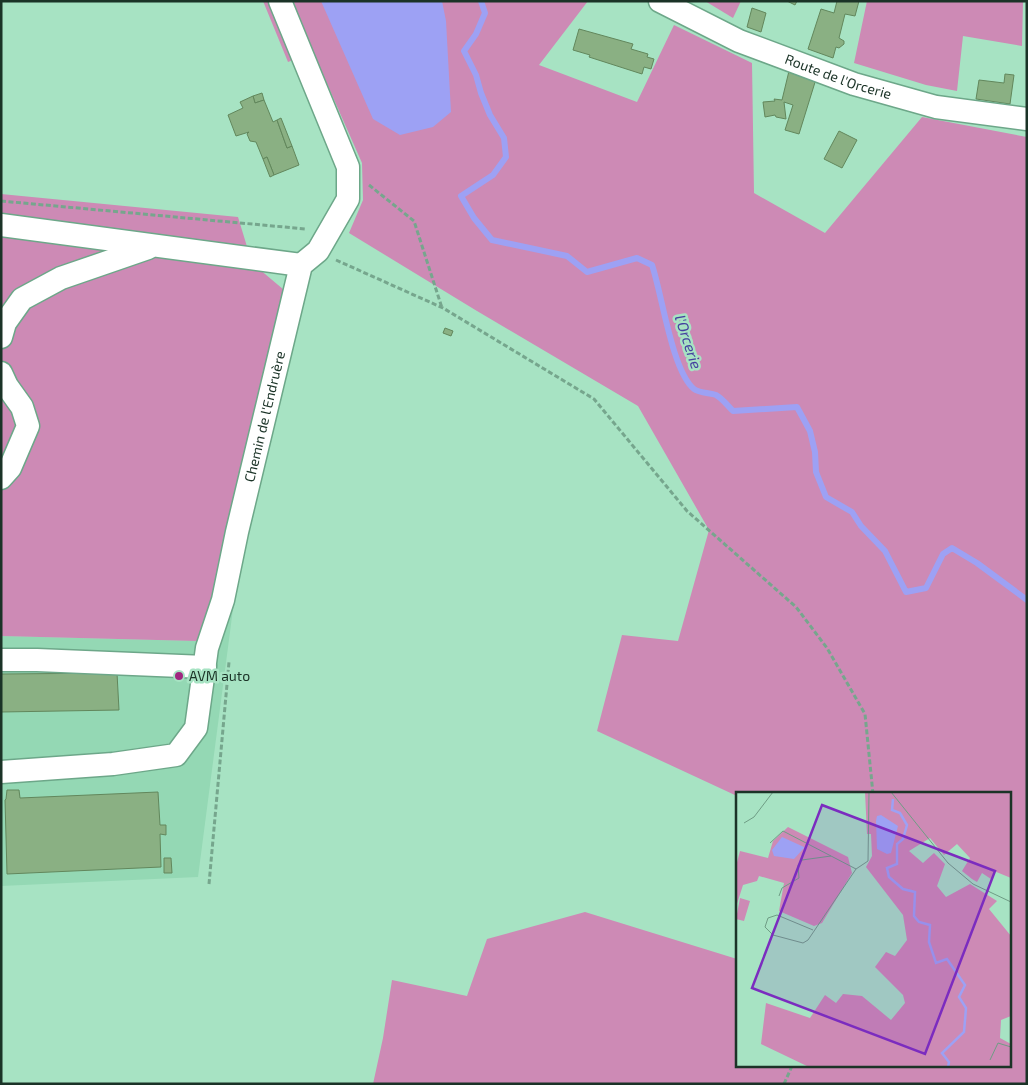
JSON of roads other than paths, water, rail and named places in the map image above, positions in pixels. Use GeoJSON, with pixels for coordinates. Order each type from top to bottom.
{"type":"FeatureCollection","features":[{"type":"Feature","properties":{"kind":"street","name":"Chemin de l'Endruère"},"geometry":{"type":"LineString","coordinates":[[1,772],[113,764],[176,755],[196,728],[206,657],[222,600],[237,532],[310,258],[329,232],[348,199],[348,167],[280,1]]}},
{"type":"Feature","properties":{"kind":"street","name":"Route de l'Orcerie"},"geometry":{"type":"LineString","coordinates":[[660,1],[739,41],[854,84],[936,107],[1027,119]]}},
{"type":"Feature","properties":{"kind":"street"},"geometry":{"type":"LineString","coordinates":[[1,225],[154,246],[310,258]]}},
{"type":"Feature","properties":{"kind":"street"},"geometry":{"type":"LineString","coordinates":[[1,337],[4,323],[22,299],[61,278],[154,246]]}},
{"type":"Feature","properties":{"kind":"street"},"geometry":{"type":"LineString","coordinates":[[1,374],[22,407],[28,426],[10,468],[1,478]]}},
{"type":"Feature","properties":{"kind":"street"},"geometry":{"type":"LineString","coordinates":[[1,660],[206,657]]}},
{"type":"Feature","properties":{"kind":"water"},"geometry":{"type":"Polygon","coordinates":[[[321,1],[442,1],[446,21],[451,112],[433,127],[400,135],[373,119],[321,1]]]}},
{"type":"Feature","properties":{"kind":"waterway","name":"l'Orcerie"},"geometry":{"type":"LineString","coordinates":[[481,1],[485,13],[476,34],[464,51],[476,75],[490,115],[504,138],[506,157],[493,175],[461,196],[474,218],[492,240],[567,256],[587,272],[637,258],[652,265],[674,350],[686,380],[694,389],[718,396],[733,411],[797,407],[810,431],[815,452],[816,472],[826,497],[852,512],[861,526],[885,551],[906,592],[926,588],[943,554],[952,548],[977,563],[1027,600]]}},
{"type":"Feature","properties":{"kind":"place","name":"AVM auto"},"geometry":{"type":"Point","coordinates":[179,676]}}]}
